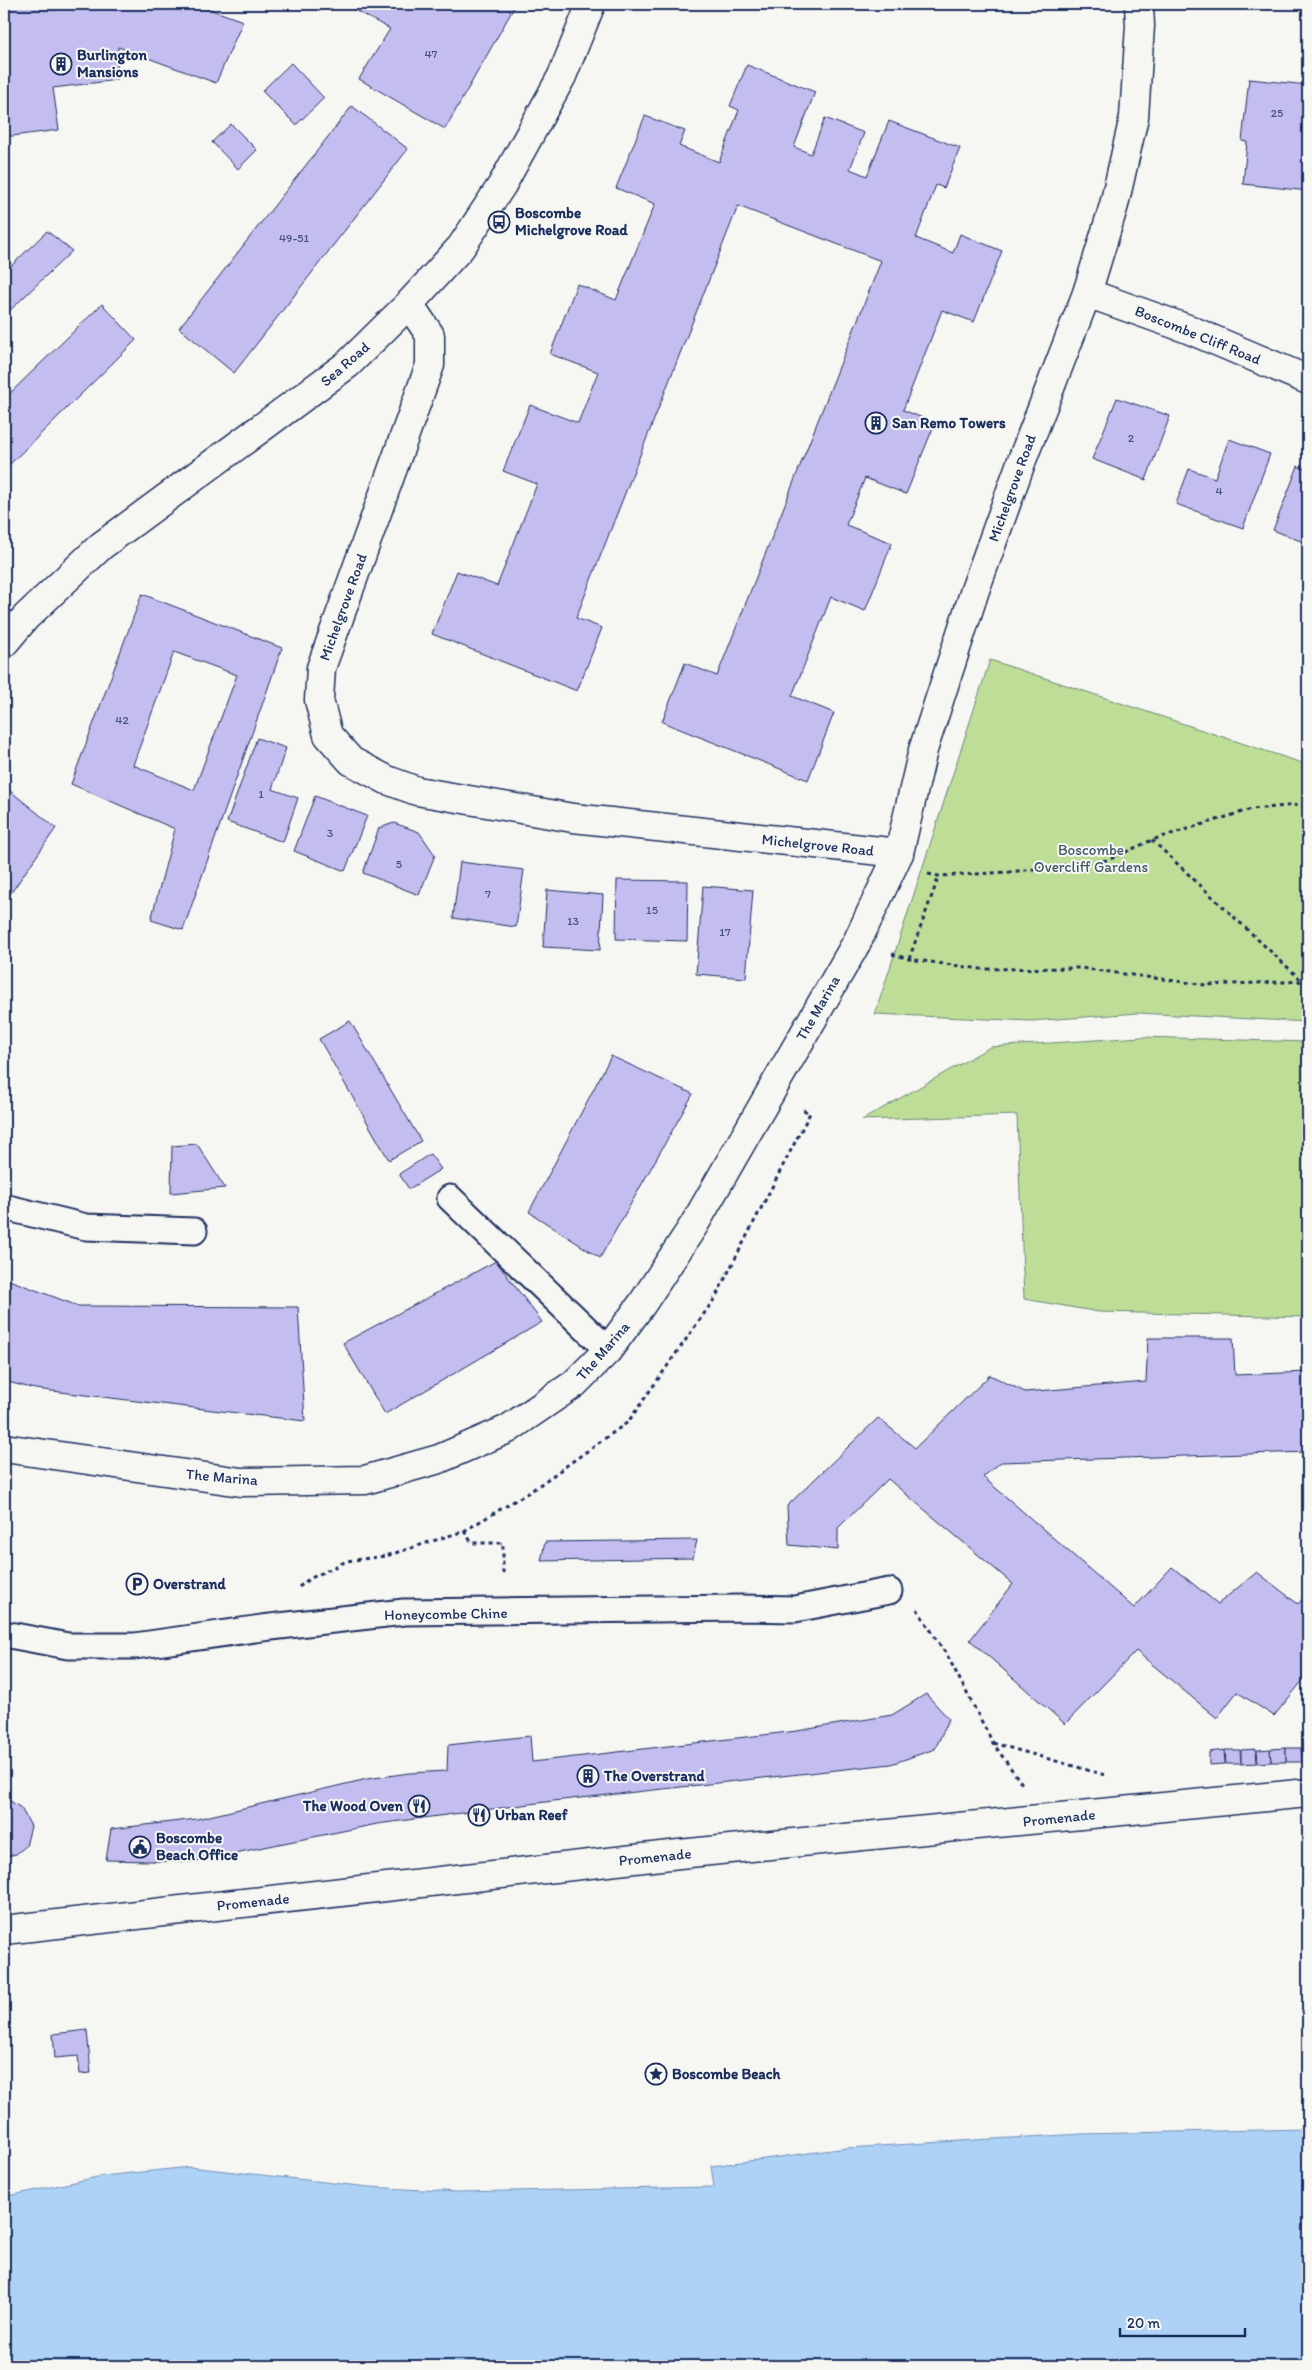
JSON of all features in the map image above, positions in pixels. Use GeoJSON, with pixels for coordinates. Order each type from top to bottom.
{"type":"FeatureCollection","features":[{"type":"Feature","properties":{"kind":"street","name":"Sea Road"},"geometry":{"type":"LineString","coordinates":[[4,643],[26,618],[101,546],[348,364],[409,304],[461,247],[502,185],[562,76],[591,4]]}},
{"type":"Feature","properties":{"kind":"street","name":"Michelgrove Road"},"geometry":{"type":"LineString","coordinates":[[409,304],[430,335],[430,365],[321,668],[319,700],[328,735],[352,761],[387,780],[417,791],[573,818],[896,861],[923,750],[975,590],[1022,460],[1087,293],[1114,205],[1134,117],[1140,26],[1139,4]]}},
{"type":"Feature","properties":{"kind":"street","name":"Boscombe Cliff Road"},"geometry":{"type":"LineString","coordinates":[[1087,293],[1188,329],[1308,380]]}},
{"type":"Feature","properties":{"kind":"street","name":"The Marina"},"geometry":{"type":"LineString","coordinates":[[4,1448],[241,1482],[365,1480],[439,1459],[508,1429],[574,1384],[608,1350],[642,1304],[694,1226],[857,942],[896,861]]}},
{"type":"Feature","properties":{"kind":"street","name":"Promenade"},"geometry":{"type":"LineString","coordinates":[[4,1930],[669,1855],[1308,1794]]}},
{"type":"Feature","properties":{"kind":"lane"},"geometry":{"type":"LineString","coordinates":[[450,1198],[608,1350]]}},
{"type":"Feature","properties":{"kind":"lane"},"geometry":{"type":"LineString","coordinates":[[4,1207],[86,1227],[194,1231]]}},
{"type":"Feature","properties":{"kind":"lane","name":"Honeycombe Chine"},"geometry":{"type":"LineString","coordinates":[[4,1634],[68,1646],[135,1646],[262,1628],[404,1612],[795,1609],[888,1591]]}},
{"type":"Feature","properties":{"kind":"path"},"geometry":{"type":"LineString","coordinates":[[896,861],[940,876],[1010,872],[1108,860],[1152,840],[1252,809],[1299,804],[1308,807]]}},
{"type":"Feature","properties":{"kind":"path"},"geometry":{"type":"LineString","coordinates":[[1152,840],[1300,980]]}},
{"type":"Feature","properties":{"kind":"path"},"geometry":{"type":"LineString","coordinates":[[909,960],[940,876]]}},
{"type":"Feature","properties":{"kind":"path"},"geometry":{"type":"LineString","coordinates":[[857,942],[909,960],[981,969],[1080,968],[1206,985],[1308,981]]}},
{"type":"Feature","properties":{"kind":"path"},"geometry":{"type":"LineString","coordinates":[[464,1531],[472,1543],[503,1543],[504,1577]]}},
{"type":"Feature","properties":{"kind":"path"},"geometry":{"type":"LineString","coordinates":[[908,1611],[917,1609],[948,1657],[993,1743],[1047,1819]]}},
{"type":"Feature","properties":{"kind":"path"},"geometry":{"type":"LineString","coordinates":[[993,1743],[1107,1776]]}},
{"type":"Feature","properties":{"kind":"green space","name":"Boscombe Overcliff Gardens"},"geometry":{"type":"Polygon","coordinates":[[[990,660],[1308,765],[1308,1022],[1138,1013],[1031,1021],[875,1014],[990,660]]]}},
{"type":"Feature","properties":{"kind":"green space"},"geometry":{"type":"Polygon","coordinates":[[[1142,1037],[1308,1042],[1308,1317],[1099,1312],[1024,1299],[1017,1115],[862,1120],[990,1047],[1142,1037]]]}},
{"type":"Feature","properties":{"kind":"water"},"geometry":{"type":"Polygon","coordinates":[[[1308,2129],[1308,2366],[4,2366],[4,2197],[102,2176],[190,2167],[369,2187],[459,2192],[714,2187],[711,2166],[847,2148],[1082,2134],[1308,2129]]]}},
{"type":"Feature","properties":{"kind":"building","name":"Burlington Mansions"},"geometry":{"type":"Polygon","coordinates":[[[4,4],[195,4],[243,21],[216,83],[118,47],[117,80],[53,88],[59,130],[4,137],[4,4]]]}},
{"type":"Feature","properties":{"kind":"building"},"geometry":{"type":"Polygon","coordinates":[[[343,4],[516,4],[445,129],[359,79],[390,29],[343,4]]]}},
{"type":"Feature","properties":{"kind":"building"},"geometry":{"type":"Polygon","coordinates":[[[291,63],[324,98],[296,125],[262,91],[291,63]]]}},
{"type":"Feature","properties":{"kind":"building","name":"San Remo Towers"},"geometry":{"type":"Polygon","coordinates":[[[747,65],[815,92],[794,147],[811,154],[825,118],[864,133],[850,169],[867,176],[889,121],[960,148],[944,188],[936,185],[916,238],[953,253],[960,234],[1002,251],[974,322],[942,310],[903,410],[935,423],[906,494],[865,478],[846,525],[892,543],[865,611],[831,597],[792,696],[834,713],[808,780],[662,722],[685,663],[717,676],[881,261],[738,206],[576,618],[602,628],[577,691],[432,634],[457,571],[497,586],[537,484],[503,471],[530,405],[578,423],[598,372],[550,354],[577,284],[616,300],[655,204],[616,188],[645,116],[685,131],[679,146],[719,162],[739,110],[730,106],[747,65]]]}},
{"type":"Feature","properties":{"kind":"building"},"geometry":{"type":"Polygon","coordinates":[[[1249,79],[1308,85],[1308,191],[1243,184],[1247,142],[1242,141],[1249,79]]]}},
{"type":"Feature","properties":{"kind":"building"},"geometry":{"type":"Polygon","coordinates":[[[352,106],[408,149],[234,373],[179,328],[352,106]]]}},
{"type":"Feature","properties":{"kind":"building"},"geometry":{"type":"Polygon","coordinates":[[[231,124],[257,150],[238,169],[212,142],[231,124]]]}},
{"type":"Feature","properties":{"kind":"building"},"geometry":{"type":"Polygon","coordinates":[[[47,231],[72,251],[4,316],[4,273],[47,231]]]}},
{"type":"Feature","properties":{"kind":"building"},"geometry":{"type":"Polygon","coordinates":[[[102,304],[136,340],[4,470],[4,399],[102,304]]]}},
{"type":"Feature","properties":{"kind":"building"},"geometry":{"type":"Polygon","coordinates":[[[1117,398],[1170,416],[1146,480],[1092,459],[1117,398]]]}},
{"type":"Feature","properties":{"kind":"building"},"geometry":{"type":"Polygon","coordinates":[[[1229,439],[1270,454],[1243,528],[1176,504],[1189,469],[1215,478],[1229,439]]]}},
{"type":"Feature","properties":{"kind":"building"},"geometry":{"type":"Polygon","coordinates":[[[1298,466],[1308,470],[1308,544],[1273,530],[1298,466]]]}},
{"type":"Feature","properties":{"kind":"building"},"geometry":{"type":"Polygon","coordinates":[[[142,594],[282,648],[183,930],[151,920],[175,829],[71,784],[142,594]],[[174,652],[133,765],[194,790],[237,675],[174,652]]]}},
{"type":"Feature","properties":{"kind":"building"},"geometry":{"type":"Polygon","coordinates":[[[257,738],[286,748],[272,789],[298,798],[283,842],[227,822],[257,738]]]}},
{"type":"Feature","properties":{"kind":"building"},"geometry":{"type":"Polygon","coordinates":[[[4,786],[56,828],[4,903],[4,786]]]}},
{"type":"Feature","properties":{"kind":"building"},"geometry":{"type":"Polygon","coordinates":[[[315,796],[367,816],[345,871],[294,851],[315,796]]]}},
{"type":"Feature","properties":{"kind":"building"},"geometry":{"type":"Polygon","coordinates":[[[394,823],[419,832],[435,855],[419,895],[363,873],[379,828],[394,823]]]}},
{"type":"Feature","properties":{"kind":"building"},"geometry":{"type":"Polygon","coordinates":[[[460,862],[524,870],[516,927],[453,918],[460,862]]]}},
{"type":"Feature","properties":{"kind":"building"},"geometry":{"type":"Polygon","coordinates":[[[617,880],[688,881],[687,941],[616,939],[617,880]]]}},
{"type":"Feature","properties":{"kind":"building"},"geometry":{"type":"Polygon","coordinates":[[[703,886],[753,890],[746,978],[696,974],[703,886]]]}},
{"type":"Feature","properties":{"kind":"building"},"geometry":{"type":"Polygon","coordinates":[[[547,890],[603,895],[600,950],[543,947],[547,890]]]}},
{"type":"Feature","properties":{"kind":"building"},"geometry":{"type":"Polygon","coordinates":[[[350,1021],[421,1141],[389,1160],[319,1039],[350,1021]]]}},
{"type":"Feature","properties":{"kind":"building"},"geometry":{"type":"Polygon","coordinates":[[[611,1056],[693,1094],[600,1258],[529,1212],[611,1056]]]}},
{"type":"Feature","properties":{"kind":"building"},"geometry":{"type":"Polygon","coordinates":[[[197,1144],[225,1188],[171,1193],[172,1146],[197,1144]]]}},
{"type":"Feature","properties":{"kind":"building"},"geometry":{"type":"Polygon","coordinates":[[[430,1154],[441,1169],[409,1189],[399,1174],[430,1154]]]}},
{"type":"Feature","properties":{"kind":"building"},"geometry":{"type":"Polygon","coordinates":[[[496,1261],[542,1322],[385,1414],[343,1343],[496,1261]]]}},
{"type":"Feature","properties":{"kind":"building"},"geometry":{"type":"Polygon","coordinates":[[[4,1278],[78,1306],[298,1307],[305,1421],[35,1389],[4,1381],[4,1278]]]}},
{"type":"Feature","properties":{"kind":"building"},"geometry":{"type":"Polygon","coordinates":[[[1148,1338],[1233,1338],[1235,1375],[1308,1372],[1308,1452],[1001,1462],[983,1477],[1134,1608],[1172,1567],[1218,1604],[1257,1572],[1298,1604],[1308,1593],[1308,1674],[1274,1716],[1237,1692],[1217,1718],[1136,1651],[1065,1724],[970,1640],[1013,1584],[888,1479],[838,1528],[838,1550],[789,1545],[787,1506],[878,1418],[915,1448],[990,1375],[1025,1392],[1146,1382],[1148,1338]]]}},
{"type":"Feature","properties":{"kind":"building"},"geometry":{"type":"Polygon","coordinates":[[[697,1540],[693,1558],[541,1561],[545,1542],[697,1540]]]}},
{"type":"Feature","properties":{"kind":"building","name":"The Overstrand"},"geometry":{"type":"Polygon","coordinates":[[[926,1694],[949,1719],[935,1749],[891,1764],[553,1801],[377,1824],[191,1862],[106,1860],[111,1829],[197,1819],[367,1779],[409,1773],[447,1771],[448,1745],[530,1736],[532,1762],[797,1731],[892,1715],[926,1694]]]}},
{"type":"Feature","properties":{"kind":"building"},"geometry":{"type":"Polygon","coordinates":[[[1302,1747],[1308,1747],[1308,1760],[1302,1760],[1302,1747]]]}},
{"type":"Feature","properties":{"kind":"building"},"geometry":{"type":"Polygon","coordinates":[[[1286,1748],[1286,1762],[1271,1762],[1270,1749],[1286,1748]]]}},
{"type":"Feature","properties":{"kind":"building"},"geometry":{"type":"Polygon","coordinates":[[[1286,1748],[1301,1748],[1302,1762],[1286,1762],[1286,1748]]]}},
{"type":"Feature","properties":{"kind":"building"},"geometry":{"type":"Polygon","coordinates":[[[1256,1749],[1257,1763],[1241,1764],[1241,1750],[1256,1749]]]}},
{"type":"Feature","properties":{"kind":"building"},"geometry":{"type":"Polygon","coordinates":[[[1270,1749],[1271,1762],[1258,1763],[1257,1750],[1270,1749]]]}},
{"type":"Feature","properties":{"kind":"building"},"geometry":{"type":"Polygon","coordinates":[[[1224,1750],[1225,1764],[1209,1765],[1209,1752],[1224,1750]]]}},
{"type":"Feature","properties":{"kind":"building"},"geometry":{"type":"Polygon","coordinates":[[[1225,1750],[1240,1750],[1241,1764],[1226,1764],[1225,1750]]]}},
{"type":"Feature","properties":{"kind":"building"},"geometry":{"type":"Polygon","coordinates":[[[4,1797],[21,1808],[31,1826],[26,1846],[16,1854],[4,1857],[4,1797]]]}},
{"type":"Feature","properties":{"kind":"building"},"geometry":{"type":"Polygon","coordinates":[[[87,2030],[91,2073],[80,2074],[78,2056],[55,2058],[53,2034],[87,2030]]]}},
{"type":"Feature","properties":{"kind":"place","name":"Burlington Mansions"},"geometry":{"type":"Point","coordinates":[61,64]}},
{"type":"Feature","properties":{"kind":"place","name":"Boscombe Michelgrove Road"},"geometry":{"type":"Point","coordinates":[499,222]}},
{"type":"Feature","properties":{"kind":"place","name":"San Remo Towers"},"geometry":{"type":"Point","coordinates":[876,423]}},
{"type":"Feature","properties":{"kind":"place","name":"Overstrand"},"geometry":{"type":"Point","coordinates":[137,1584]}},
{"type":"Feature","properties":{"kind":"place","name":"The Overstrand"},"geometry":{"type":"Point","coordinates":[588,1776]}},
{"type":"Feature","properties":{"kind":"place","name":"The Wood Oven"},"geometry":{"type":"Point","coordinates":[419,1806]}},
{"type":"Feature","properties":{"kind":"place","name":"Urban Reef"},"geometry":{"type":"Point","coordinates":[479,1815]}},
{"type":"Feature","properties":{"kind":"place","name":"Boscombe Beach Office"},"geometry":{"type":"Point","coordinates":[140,1847]}},
{"type":"Feature","properties":{"kind":"place","name":"Boscombe Beach"},"geometry":{"type":"Point","coordinates":[656,2074]}}]}
